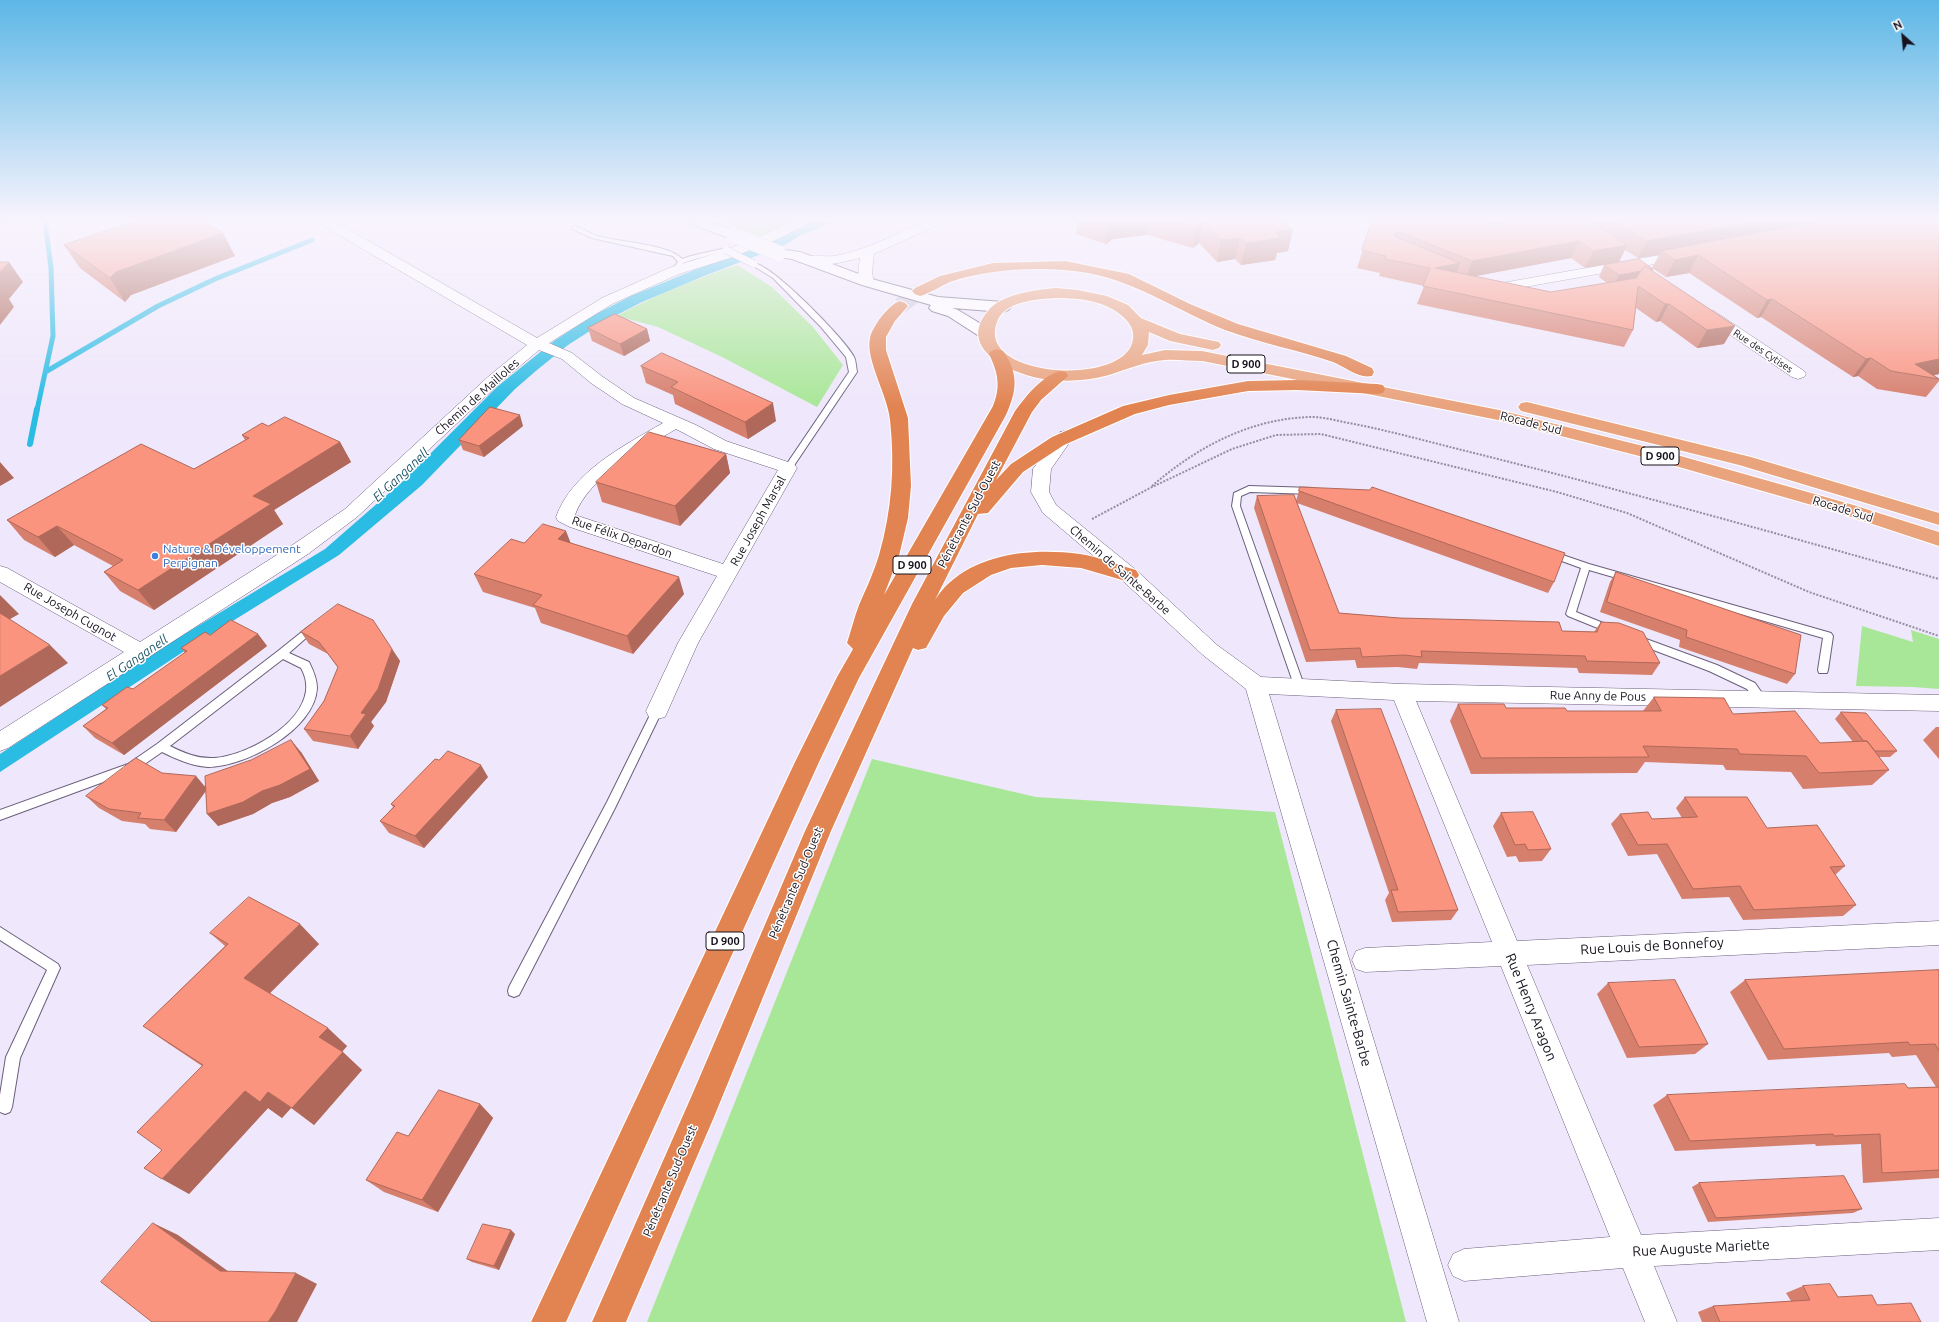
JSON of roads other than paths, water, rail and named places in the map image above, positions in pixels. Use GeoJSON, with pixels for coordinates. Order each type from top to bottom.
{"type":"FeatureCollection","features":[{"type":"Feature","properties":{"kind":"highway"},"geometry":{"type":"LineString","coordinates":[[920,291],[939,283]]}},
{"type":"Feature","properties":{"kind":"highway"},"geometry":{"type":"LineString","coordinates":[[1136,283],[1185,307],[1232,327],[1340,358],[1366,372]]}},
{"type":"Feature","properties":{"kind":"highway"},"geometry":{"type":"LineString","coordinates":[[848,677],[869,607],[889,556],[898,518],[902,486],[899,418],[878,350],[878,337],[888,319],[900,306]]}},
{"type":"Feature","properties":{"kind":"highway","name":"Pénétrante Sud-Ouest"},"geometry":{"type":"LineString","coordinates":[[548,1322],[604,1205],[807,762],[848,677],[974,453],[997,415],[1006,396],[1008,379],[997,354]]}},
{"type":"Feature","properties":{"kind":"highway","name":"Pénétrante Sud-Ouest"},"geometry":{"type":"LineString","coordinates":[[609,1322],[703,1106],[818,832],[922,604],[956,537],[1035,396],[1060,376]]}},
{"type":"Feature","properties":{"kind":"highway"},"geometry":{"type":"LineString","coordinates":[[956,537],[1017,468],[1066,436],[1129,410],[1169,400],[1248,386],[1297,385],[1377,389]]}},
{"type":"Feature","properties":{"kind":"highway"},"geometry":{"type":"LineString","coordinates":[[862,737],[937,611],[956,588],[984,570],[1009,561],[1042,558],[1081,561],[1129,575]]}},
{"type":"Feature","properties":{"kind":"main road"},"geometry":{"type":"LineString","coordinates":[[851,283],[876,291],[934,304],[1002,307]]}},
{"type":"Feature","properties":{"kind":"main road"},"geometry":{"type":"LineString","coordinates":[[869,283],[934,304],[953,313],[986,333]]}},
{"type":"Feature","properties":{"kind":"main road","name":"Rocade Sud"},"geometry":{"type":"LineString","coordinates":[[1002,307],[1032,295],[1056,293],[1080,294],[1114,304],[1123,309],[1136,321],[1165,334],[1193,342],[1366,372],[1471,394],[1654,437],[1745,461],[1939,519]]}},
{"type":"Feature","properties":{"kind":"main road"},"geometry":{"type":"LineString","coordinates":[[997,354],[988,343],[986,333],[987,323],[993,314],[1002,307]]}},
{"type":"Feature","properties":{"kind":"main road"},"geometry":{"type":"LineString","coordinates":[[1114,367],[1130,358],[1139,346],[1141,334],[1136,321]]}},
{"type":"Feature","properties":{"kind":"main road","name":"Rocade Sud"},"geometry":{"type":"LineString","coordinates":[[997,354],[1017,366],[1030,371],[1060,376],[1086,374],[1165,355],[1202,356],[1377,389],[1499,415],[1657,455],[1843,508],[1939,539]]}},
{"type":"Feature","properties":{"kind":"street","name":"Rue Joseph Marsal"},"geometry":{"type":"LineString","coordinates":[[431,283],[540,345],[567,356],[597,380],[628,401],[720,445],[788,468],[688,643],[657,711]]}},
{"type":"Feature","properties":{"kind":"street","name":"Chemin de Mailloles"},"geometry":{"type":"LineString","coordinates":[[0,742],[301,549],[351,513],[495,379],[540,345],[607,301],[645,283]]}},
{"type":"Feature","properties":{"kind":"street"},"geometry":{"type":"LineString","coordinates":[[1499,287],[1526,283]]}},
{"type":"Feature","properties":{"kind":"street","name":"Rue des Cytises"},"geometry":{"type":"LineString","coordinates":[[1700,308],[1798,374]]}},
{"type":"Feature","properties":{"kind":"street","name":"Rue Félix Depardon"},"geometry":{"type":"LineString","coordinates":[[675,423],[624,452],[590,480],[566,508],[565,517],[578,523],[729,573]]}},
{"type":"Feature","properties":{"kind":"street","name":"Chemin de Sainte-Barbe"},"geometry":{"type":"LineString","coordinates":[[1066,436],[1042,469],[1040,492],[1049,509],[1129,575],[1210,650],[1256,685]]}},
{"type":"Feature","properties":{"kind":"street","name":"Rue Joseph Cugnot"},"geometry":{"type":"LineString","coordinates":[[0,572],[140,652]]}},
{"type":"Feature","properties":{"kind":"street","name":"Rue Anny de Pous"},"geometry":{"type":"LineString","coordinates":[[1256,685],[1402,692],[1939,703]]}},
{"type":"Feature","properties":{"kind":"street","name":"Chemin Sainte-Barbe"},"geometry":{"type":"LineString","coordinates":[[1256,685],[1443,1322]]}},
{"type":"Feature","properties":{"kind":"street","name":"Rue Henry Aragon"},"geometry":{"type":"LineString","coordinates":[[1402,692],[1661,1322]]}},
{"type":"Feature","properties":{"kind":"street","name":"Rue Louis de Bonnefoy"},"geometry":{"type":"LineString","coordinates":[[1365,960],[1939,933]]}},
{"type":"Feature","properties":{"kind":"street","name":"Rue Auguste Mariette"},"geometry":{"type":"LineString","coordinates":[[1464,1265],[1632,1251],[1939,1234]]}},
{"type":"Feature","properties":{"kind":"lane"},"geometry":{"type":"LineString","coordinates":[[781,283],[824,325],[850,357],[853,372],[788,468]]}},
{"type":"Feature","properties":{"kind":"lane"},"geometry":{"type":"LineString","coordinates":[[1300,688],[1236,506],[1237,495],[1249,489],[1320,491]]}},
{"type":"Feature","properties":{"kind":"lane"},"geometry":{"type":"LineString","coordinates":[[1543,551],[1586,566],[1828,636],[1823,670]]}},
{"type":"Feature","properties":{"kind":"lane"},"geometry":{"type":"LineString","coordinates":[[1586,566],[1572,614],[1616,631]]}},
{"type":"Feature","properties":{"kind":"lane"},"geometry":{"type":"LineString","coordinates":[[0,815],[132,767],[161,747],[282,654],[311,629]]}},
{"type":"Feature","properties":{"kind":"lane"},"geometry":{"type":"LineString","coordinates":[[1631,637],[1712,668],[1751,686],[1761,699]]}},
{"type":"Feature","properties":{"kind":"lane"},"geometry":{"type":"LineString","coordinates":[[161,747],[189,761],[216,762],[250,754],[277,738],[299,718],[311,696],[311,676],[305,664],[282,654]]}},
{"type":"Feature","properties":{"kind":"lane"},"geometry":{"type":"LineString","coordinates":[[514,991],[611,805],[657,711]]}},
{"type":"Feature","properties":{"kind":"lane"},"geometry":{"type":"LineString","coordinates":[[0,933],[54,968],[13,1057],[5,1107]]}},
{"type":"Feature","properties":{"kind":"water"},"geometry":{"type":"Polygon","coordinates":[[[663,283],[688,283],[642,302],[607,320],[568,345],[515,389],[422,485],[339,555],[186,650],[0,772],[0,754],[173,641],[325,549],[403,481],[498,386],[554,341],[594,315],[631,296],[663,283]]]}},
{"type":"Feature","properties":{"kind":"waterway"},"geometry":{"type":"LineString","coordinates":[[37,410],[53,336],[51,283]]}},
{"type":"Feature","properties":{"kind":"waterway"},"geometry":{"type":"LineString","coordinates":[[47,371],[158,306],[207,283]]}},
{"type":"Feature","properties":{"kind":"waterway"},"geometry":{"type":"LineString","coordinates":[[30,444],[37,409]]}},
{"type":"Feature","properties":{"kind":"tunnel"},"geometry":{"type":"LineString","coordinates":[[900,306],[920,291]]}},
{"type":"Feature","properties":{"kind":"place","name":"Nature & Développement Perpignan"},"geometry":{"type":"Point","coordinates":[155,556]}},
{"type":"Feature","properties":{"kind":"water label","name":"El Ganganell"},"geometry":{"type":"Point","coordinates":[401,475]}},
{"type":"Feature","properties":{"kind":"water label","name":"El Ganganell"},"geometry":{"type":"Point","coordinates":[137,658]}}]}
